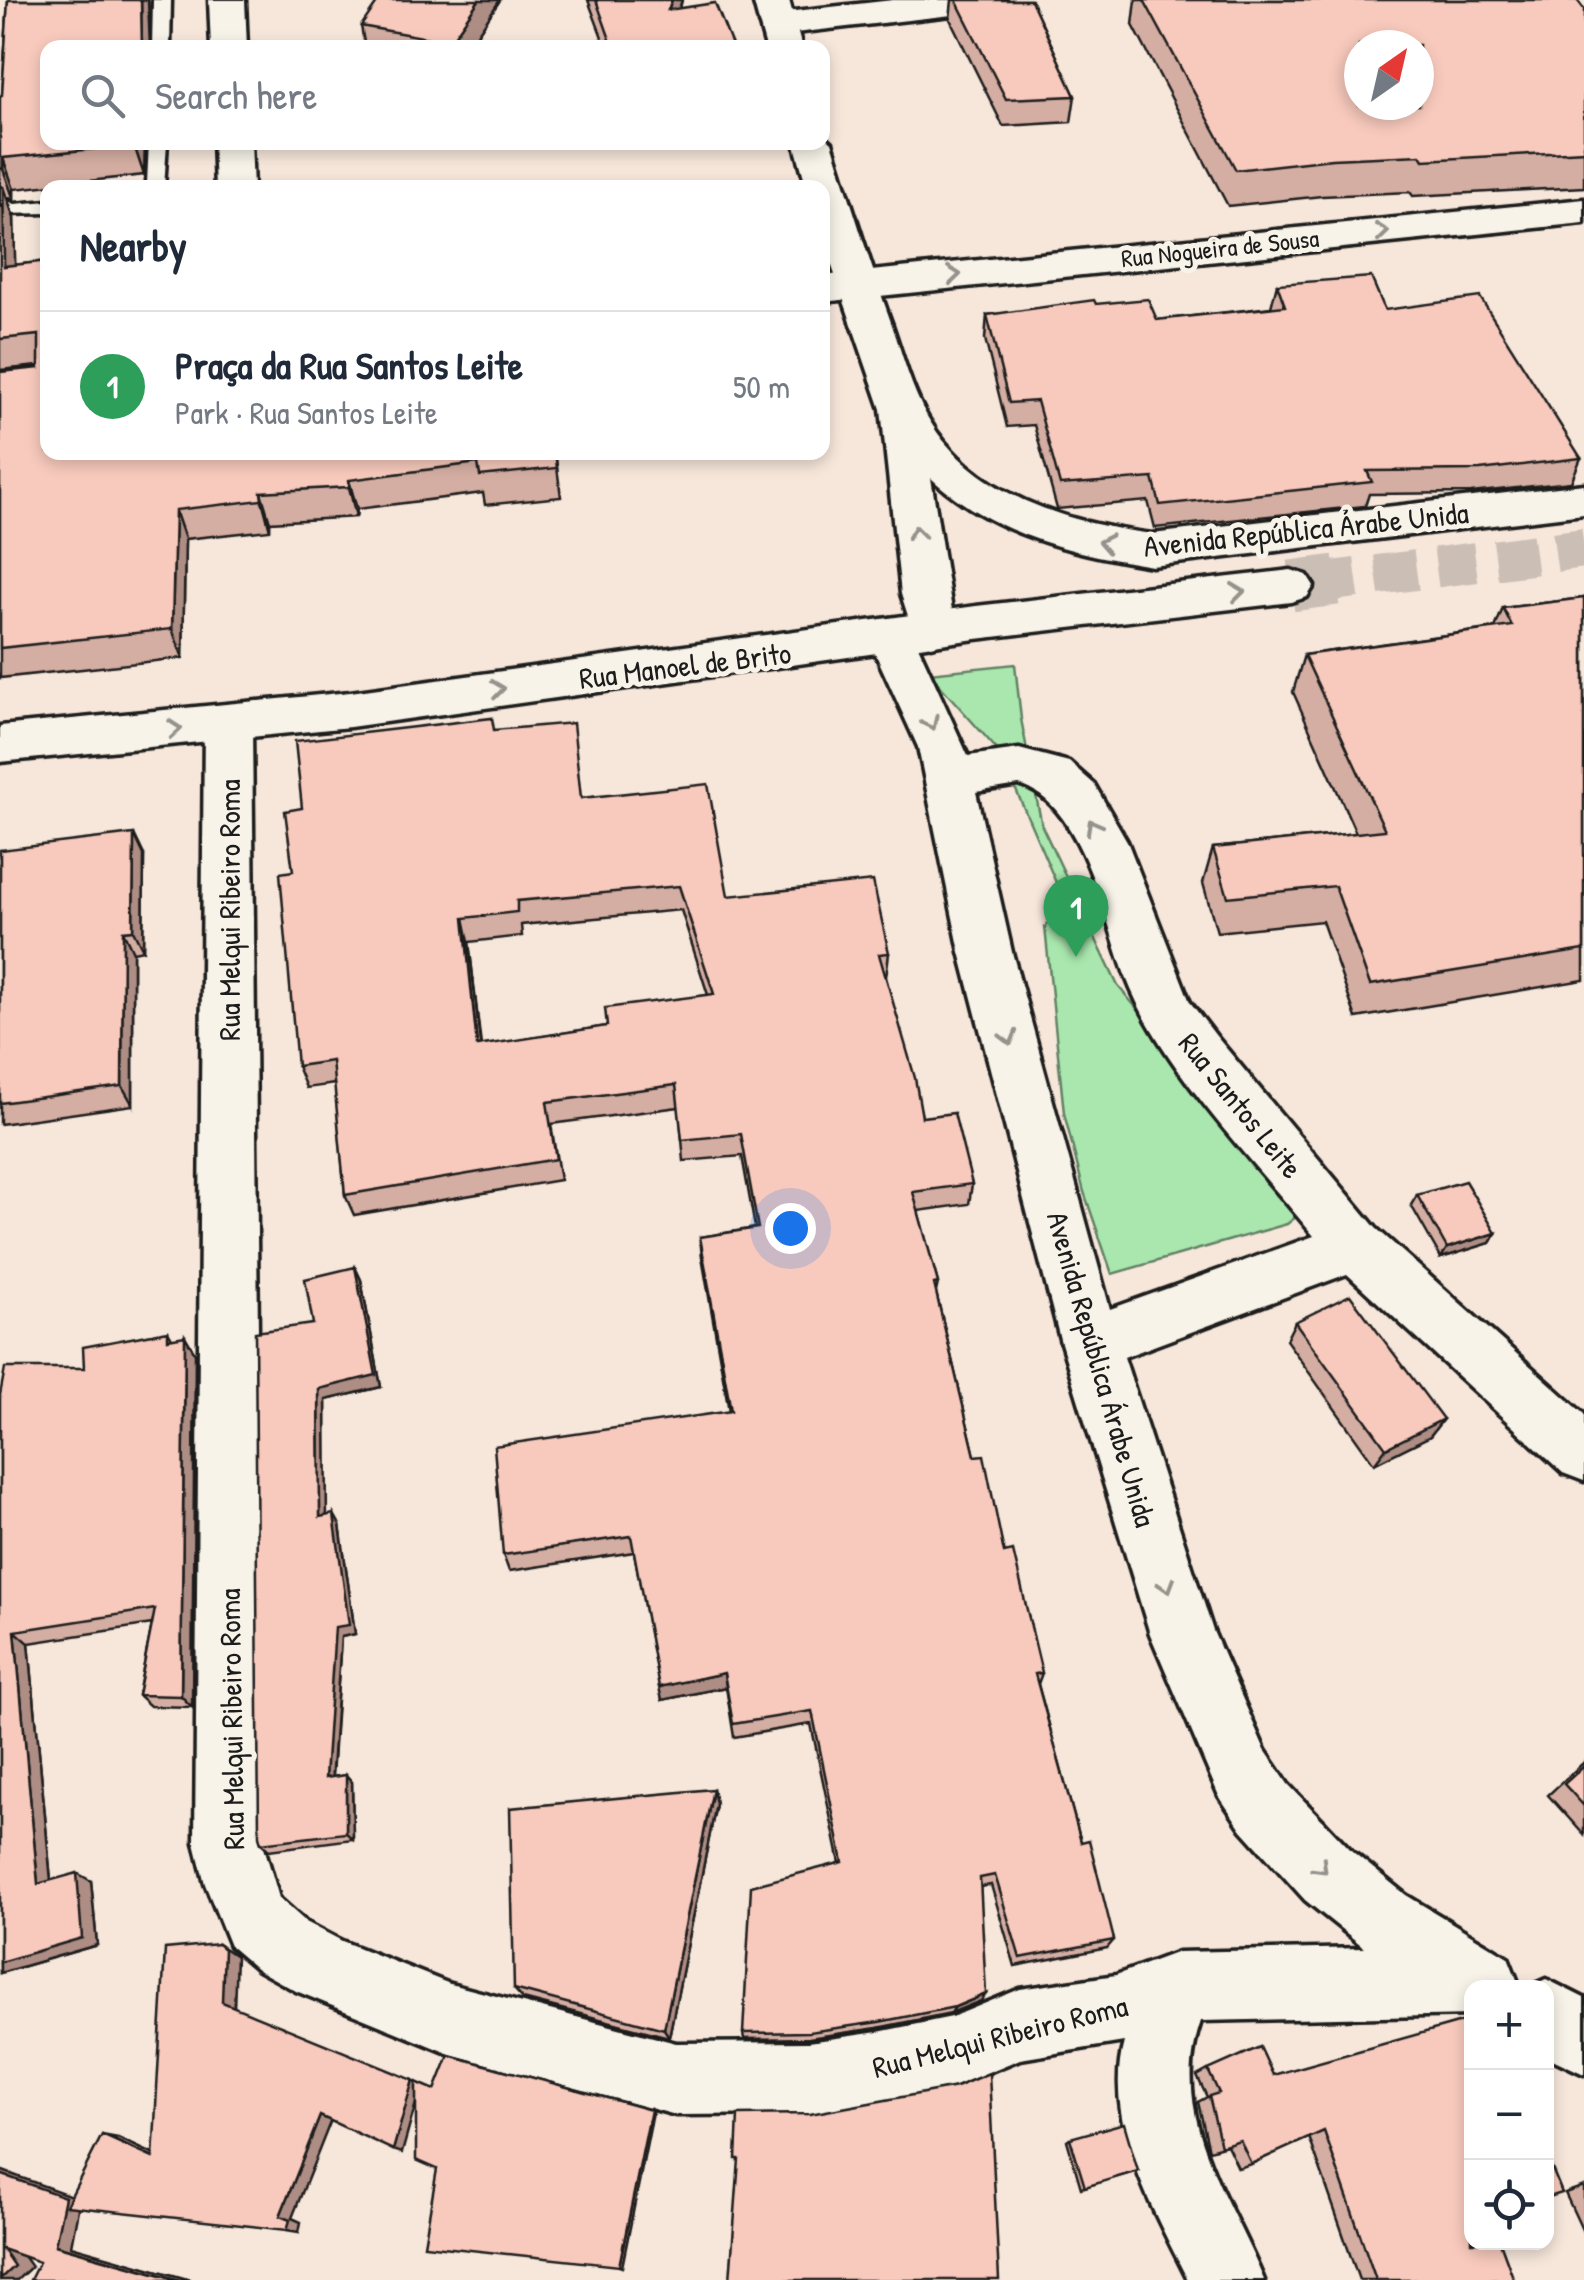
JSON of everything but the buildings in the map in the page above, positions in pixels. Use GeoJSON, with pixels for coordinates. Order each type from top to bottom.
{"type":"FeatureCollection","features":[{"type":"Feature","properties":{"kind":"street"},"geometry":{"type":"LineString","coordinates":[[227,0],[228,40]]}},
{"type":"Feature","properties":{"kind":"street"},"geometry":{"type":"LineString","coordinates":[[777,24],[987,0]]}},
{"type":"Feature","properties":{"kind":"street"},"geometry":{"type":"LineString","coordinates":[[232,150],[234,180]]}},
{"type":"Feature","properties":{"kind":"street","name":"Avenida República Árabe Unida"},"geometry":{"type":"LineString","coordinates":[[814,150],[820,180]]}},
{"type":"Feature","properties":{"kind":"street","name":"Rua Nogueira de Sousa"},"geometry":{"type":"LineString","coordinates":[[840,287],[1584,211]]}},
{"type":"Feature","properties":{"kind":"street","name":"Avenida República Árabe Unida"},"geometry":{"type":"LineString","coordinates":[[830,233],[840,287],[899,404],[938,460],[990,500],[1048,528],[1118,546],[1176,548],[1584,499]]}},
{"type":"Feature","properties":{"kind":"street","name":"Avenida República Árabe Unida"},"geometry":{"type":"LineString","coordinates":[[899,404],[924,594],[911,632],[942,747],[986,952],[1090,1343],[1182,1634],[1242,1773],[1265,1806],[1329,1876],[1382,1919],[1481,1980]]}},
{"type":"Feature","properties":{"kind":"street","name":"Rua Manoel de Brito"},"geometry":{"type":"LineString","coordinates":[[0,744],[228,724],[911,632],[1291,586]]}},
{"type":"Feature","properties":{"kind":"street","name":"Rua Melqui Ribeiro Roma"},"geometry":{"type":"LineString","coordinates":[[228,724],[230,1842],[238,1884],[254,1922],[282,1946],[320,1967],[450,2019],[676,2080],[809,2078],[878,2067],[952,2052],[1020,2024],[1116,2010],[1178,1987],[1464,1984]]}},
{"type":"Feature","properties":{"kind":"street","name":"Rua Manoel de Brito"},"geometry":{"type":"LineString","coordinates":[[0,753],[78,738]]}},
{"type":"Feature","properties":{"kind":"street","name":"Rua Santos Leite"},"geometry":{"type":"LineString","coordinates":[[949,777],[1019,766],[1052,776],[1077,797],[1102,841],[1170,1016],[1356,1246],[1584,1453]]}},
{"type":"Feature","properties":{"kind":"street"},"geometry":{"type":"LineString","coordinates":[[1090,1343],[1356,1246]]}},
{"type":"Feature","properties":{"kind":"street","name":"Rua Melqui Ribeiro Roma"},"geometry":{"type":"LineString","coordinates":[[1178,1987],[1156,2056],[1154,2095],[1168,2149],[1226,2280]]}},
{"type":"Feature","properties":{"kind":"street"},"geometry":{"type":"LineString","coordinates":[[1554,2019],[1584,2039]]}},
{"type":"Feature","properties":{"kind":"lane"},"geometry":{"type":"LineString","coordinates":[[161,40],[162,0]]}},
{"type":"Feature","properties":{"kind":"lane"},"geometry":{"type":"LineString","coordinates":[[157,180],[158,150]]}},
{"type":"Feature","properties":{"kind":"lane"},"geometry":{"type":"LineString","coordinates":[[0,204],[12,210],[40,208]]}},
{"type":"Feature","properties":{"kind":"green space"},"geometry":{"type":"Polygon","coordinates":[[[1015,664],[1021,719],[1042,826],[1118,986],[1307,1208],[1287,1224],[1112,1274],[1084,1192],[1064,1113],[1045,927],[1064,901],[1000,753],[929,673],[1015,664]]]}},
{"type":"Feature","properties":{"kind":"tunnel"},"geometry":{"type":"LineString","coordinates":[[1317,583],[1584,548]]}},
{"type":"Feature","properties":{"kind":"tunnel"},"geometry":{"type":"LineString","coordinates":[[1291,586],[1336,580]]}},
{"type":"Feature","properties":{"kind":"place","name":"Praça da Rua Santos Leite"},"geometry":{"type":"Point","coordinates":[1076,957]}}]}
